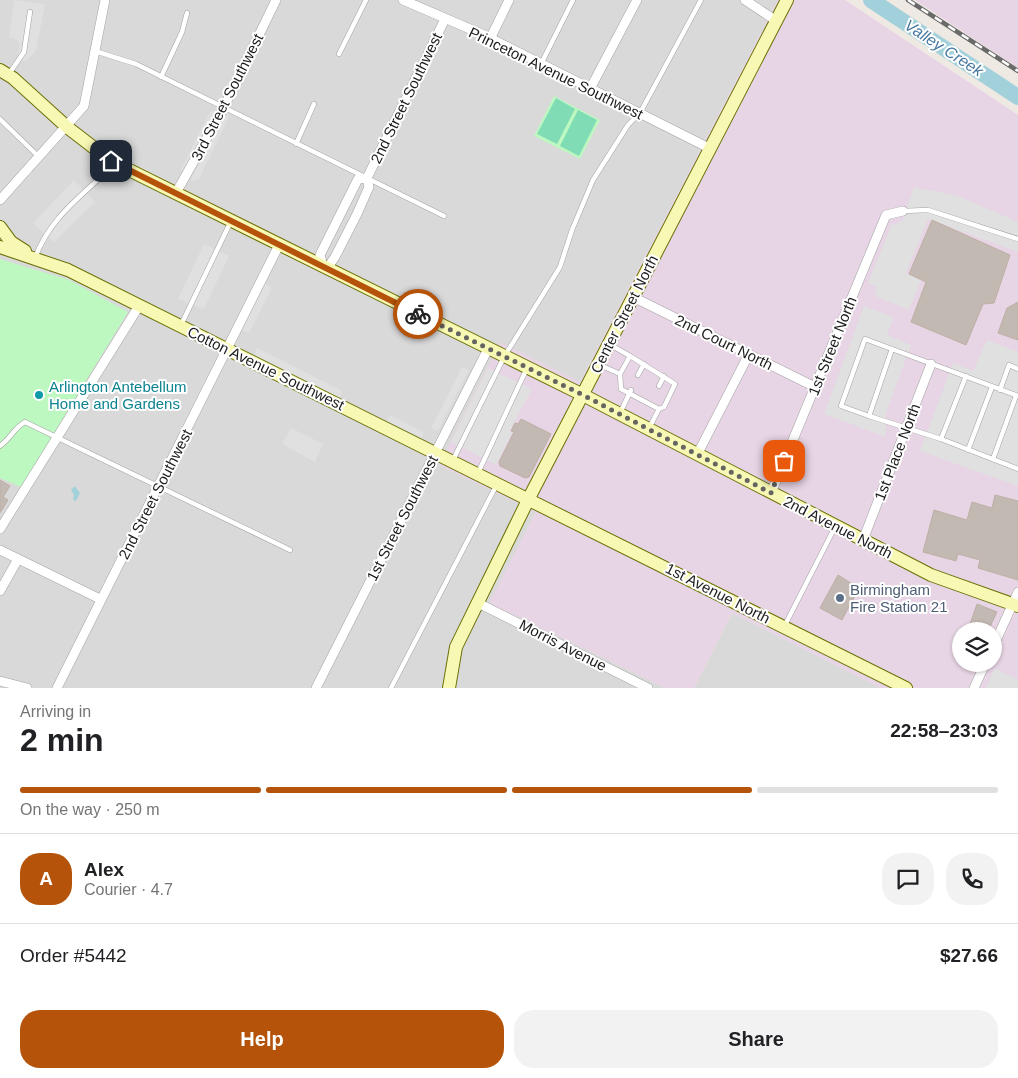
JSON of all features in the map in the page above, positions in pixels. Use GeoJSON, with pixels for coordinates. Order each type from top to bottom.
{"type":"FeatureCollection","features":[{"type":"Feature","properties":{"kind":"street"},"geometry":{"type":"LineString","coordinates":[[0,200],[3,189],[39,157],[84,106],[106,0]]}},
{"type":"Feature","properties":{"kind":"street","name":"3rd Street Southwest"},"geometry":{"type":"LineString","coordinates":[[176,193],[224,107],[276,0]]}},
{"type":"Feature","properties":{"kind":"street","name":"Princeton Avenue Southwest"},"geometry":{"type":"LineString","coordinates":[[403,0],[490,38],[709,148]]}},
{"type":"Feature","properties":{"kind":"street"},"geometry":{"type":"LineString","coordinates":[[490,38],[509,0]]}},
{"type":"Feature","properties":{"kind":"street"},"geometry":{"type":"LineString","coordinates":[[590,89],[637,0]]}},
{"type":"Feature","properties":{"kind":"street"},"geometry":{"type":"LineString","coordinates":[[745,0],[775,20]]}},
{"type":"Feature","properties":{"kind":"street","name":"Center Street North"},"geometry":{"type":"LineString","coordinates":[[449,688],[456,647],[529,498],[787,0]]}},
{"type":"Feature","properties":{"kind":"street","name":"2nd Street Southwest"},"geometry":{"type":"LineString","coordinates":[[367,178],[358,180],[320,255],[323,266],[330,264],[335,257],[357,214],[369,187],[367,178],[445,19]]}},
{"type":"Feature","properties":{"kind":"street","name":"2nd Avenue North"},"geometry":{"type":"LineString","coordinates":[[4,73],[67,127],[115,163],[583,395],[931,575],[1016,601]]}},
{"type":"Feature","properties":{"kind":"street","name":"1st Street North"},"geometry":{"type":"LineString","coordinates":[[771,493],[886,215],[903,212]]}},
{"type":"Feature","properties":{"kind":"street"},"geometry":{"type":"LineString","coordinates":[[0,226],[11,242],[35,258]]}},
{"type":"Feature","properties":{"kind":"street","name":"2nd Street Southwest"},"geometry":{"type":"LineString","coordinates":[[57,688],[279,245]]}},
{"type":"Feature","properties":{"kind":"street","name":"Cotton Avenue Southwest"},"geometry":{"type":"LineString","coordinates":[[0,246],[68,270],[529,498]]}},
{"type":"Feature","properties":{"kind":"street","name":"2nd Court North"},"geometry":{"type":"LineString","coordinates":[[633,297],[815,387]]}},
{"type":"Feature","properties":{"kind":"street"},"geometry":{"type":"LineString","coordinates":[[0,529],[139,306]]}},
{"type":"Feature","properties":{"kind":"street","name":"1st Street Southwest"},"geometry":{"type":"LineString","coordinates":[[316,688],[488,349]]}},
{"type":"Feature","properties":{"kind":"street"},"geometry":{"type":"LineString","coordinates":[[698,455],[749,354]]}},
{"type":"Feature","properties":{"kind":"street","name":"1st Place North"},"geometry":{"type":"LineString","coordinates":[[863,540],[931,364]]}},
{"type":"Feature","properties":{"kind":"street","name":"1st Avenue North"},"geometry":{"type":"LineString","coordinates":[[529,498],[906,688]]}},
{"type":"Feature","properties":{"kind":"street"},"geometry":{"type":"LineString","coordinates":[[0,550],[100,599]]}},
{"type":"Feature","properties":{"kind":"street"},"geometry":{"type":"LineString","coordinates":[[0,591],[18,559]]}},
{"type":"Feature","properties":{"kind":"street"},"geometry":{"type":"LineString","coordinates":[[1002,629],[1016,601]]}},
{"type":"Feature","properties":{"kind":"street","name":"Morris Avenue"},"geometry":{"type":"LineString","coordinates":[[478,603],[648,688]]}},
{"type":"Feature","properties":{"kind":"street"},"geometry":{"type":"LineString","coordinates":[[974,688],[981,672]]}},
{"type":"Feature","properties":{"kind":"street"},"geometry":{"type":"LineString","coordinates":[[0,681],[27,688]]}},
{"type":"Feature","properties":{"kind":"lane"},"geometry":{"type":"LineString","coordinates":[[339,54],[366,0]]}},
{"type":"Feature","properties":{"kind":"lane"},"geometry":{"type":"LineString","coordinates":[[541,64],[573,0]]}},
{"type":"Feature","properties":{"kind":"lane"},"geometry":{"type":"LineString","coordinates":[[453,460],[504,357],[560,267],[572,230],[593,180],[628,124],[640,114],[701,0]]}},
{"type":"Feature","properties":{"kind":"lane"},"geometry":{"type":"LineString","coordinates":[[4,73],[24,52],[30,12]]}},
{"type":"Feature","properties":{"kind":"lane"},"geometry":{"type":"LineString","coordinates":[[161,77],[182,32],[187,13]]}},
{"type":"Feature","properties":{"kind":"lane","name":"2nd Street Southwest"},"geometry":{"type":"LineString","coordinates":[[95,51],[130,62],[367,178]]}},
{"type":"Feature","properties":{"kind":"lane"},"geometry":{"type":"LineString","coordinates":[[296,144],[314,104]]}},
{"type":"Feature","properties":{"kind":"lane"},"geometry":{"type":"LineString","coordinates":[[0,119],[39,157]]}},
{"type":"Feature","properties":{"kind":"lane"},"geometry":{"type":"LineString","coordinates":[[35,258],[42,238],[50,228],[72,203],[115,163]]}},
{"type":"Feature","properties":{"kind":"lane"},"geometry":{"type":"LineString","coordinates":[[367,178],[444,216]]}},
{"type":"Feature","properties":{"kind":"lane"},"geometry":{"type":"LineString","coordinates":[[903,212],[928,210],[1018,239]]}},
{"type":"Feature","properties":{"kind":"lane"},"geometry":{"type":"LineString","coordinates":[[181,326],[231,222]]}},
{"type":"Feature","properties":{"kind":"lane"},"geometry":{"type":"LineString","coordinates":[[992,459],[1017,396],[865,339],[841,406],[941,439],[968,450],[992,459],[1018,468]]}},
{"type":"Feature","properties":{"kind":"lane"},"geometry":{"type":"LineString","coordinates":[[609,343],[675,384],[664,407],[659,409],[648,429]]}},
{"type":"Feature","properties":{"kind":"lane"},"geometry":{"type":"LineString","coordinates":[[869,416],[892,349]]}},
{"type":"Feature","properties":{"kind":"lane"},"geometry":{"type":"LineString","coordinates":[[630,356],[620,374],[621,389],[651,402],[659,409]]}},
{"type":"Feature","properties":{"kind":"lane"},"geometry":{"type":"LineString","coordinates":[[598,364],[620,374]]}},
{"type":"Feature","properties":{"kind":"lane"},"geometry":{"type":"LineString","coordinates":[[638,375],[644,364]]}},
{"type":"Feature","properties":{"kind":"lane"},"geometry":{"type":"LineString","coordinates":[[1000,390],[1009,365],[1018,369]]}},
{"type":"Feature","properties":{"kind":"lane"},"geometry":{"type":"LineString","coordinates":[[478,473],[527,368]]}},
{"type":"Feature","properties":{"kind":"lane"},"geometry":{"type":"LineString","coordinates":[[659,386],[664,376]]}},
{"type":"Feature","properties":{"kind":"lane"},"geometry":{"type":"LineString","coordinates":[[941,439],[966,376]]}},
{"type":"Feature","properties":{"kind":"lane"},"geometry":{"type":"LineString","coordinates":[[968,450],[992,386]]}},
{"type":"Feature","properties":{"kind":"lane"},"geometry":{"type":"LineString","coordinates":[[619,414],[630,392]]}},
{"type":"Feature","properties":{"kind":"lane"},"geometry":{"type":"LineString","coordinates":[[0,446],[14,435],[18,426],[25,422],[290,550]]}},
{"type":"Feature","properties":{"kind":"lane"},"geometry":{"type":"LineString","coordinates":[[390,688],[498,483]]}},
{"type":"Feature","properties":{"kind":"lane"},"geometry":{"type":"LineString","coordinates":[[785,627],[835,526]]}},
{"type":"Feature","properties":{"kind":"shaded area"},"geometry":{"type":"Polygon","coordinates":[[[0,0],[778,0],[580,382],[439,465],[536,512],[490,603],[666,688],[0,688],[0,0]]]}},
{"type":"Feature","properties":{"kind":"shaded area"},"geometry":{"type":"Polygon","coordinates":[[[14,0],[45,4],[36,51],[25,62],[17,55],[20,45],[16,39],[9,37],[14,0]]]}},
{"type":"Feature","properties":{"kind":"shaded area"},"geometry":{"type":"Polygon","coordinates":[[[778,0],[845,0],[1018,115],[1018,688],[881,688],[732,613],[694,688],[666,688],[489,603],[536,512],[439,465],[500,342],[580,382],[778,0]]]}},
{"type":"Feature","properties":{"kind":"shaded area"},"geometry":{"type":"Polygon","coordinates":[[[915,0],[1018,0],[1018,68],[915,0]]]}},
{"type":"Feature","properties":{"kind":"shaded area"},"geometry":{"type":"Polygon","coordinates":[[[217,110],[187,170],[180,171],[210,112],[217,110]]]}},
{"type":"Feature","properties":{"kind":"shaded area"},"geometry":{"type":"Polygon","coordinates":[[[230,115],[199,179],[190,181],[223,116],[230,115]]]}},
{"type":"Feature","properties":{"kind":"shaded area"},"geometry":{"type":"Polygon","coordinates":[[[74,180],[95,202],[54,242],[33,223],[74,180]]]}},
{"type":"Feature","properties":{"kind":"shaded area"},"geometry":{"type":"Polygon","coordinates":[[[914,187],[958,196],[1018,222],[1018,252],[928,219],[906,273],[921,280],[909,310],[875,296],[877,287],[868,283],[891,226],[903,220],[914,187]]]}},
{"type":"Feature","properties":{"kind":"shaded area"},"geometry":{"type":"Polygon","coordinates":[[[204,244],[229,256],[204,309],[178,299],[204,244]]]}},
{"type":"Feature","properties":{"kind":"shaded area"},"geometry":{"type":"Polygon","coordinates":[[[265,284],[272,288],[249,333],[242,330],[265,284]]]}},
{"type":"Feature","properties":{"kind":"shaded area"},"geometry":{"type":"Polygon","coordinates":[[[864,306],[894,317],[887,335],[911,345],[886,413],[886,437],[824,414],[864,306]]]}},
{"type":"Feature","properties":{"kind":"shaded area"},"geometry":{"type":"Polygon","coordinates":[[[987,340],[1018,352],[1018,486],[920,451],[953,363],[973,371],[987,340]]]}},
{"type":"Feature","properties":{"kind":"shaded area"},"geometry":{"type":"Polygon","coordinates":[[[257,348],[342,391],[340,398],[254,355],[257,348]]]}},
{"type":"Feature","properties":{"kind":"shaded area"},"geometry":{"type":"Polygon","coordinates":[[[462,367],[469,370],[438,431],[431,428],[462,367]]]}},
{"type":"Feature","properties":{"kind":"shaded area"},"geometry":{"type":"Polygon","coordinates":[[[488,368],[532,389],[510,430],[512,433],[496,465],[451,442],[488,368]]]}},
{"type":"Feature","properties":{"kind":"shaded area"},"geometry":{"type":"Polygon","coordinates":[[[390,415],[423,432],[422,439],[386,422],[390,415]]]}},
{"type":"Feature","properties":{"kind":"shaded area"},"geometry":{"type":"Polygon","coordinates":[[[291,428],[323,444],[315,462],[282,444],[291,428]]]}},
{"type":"Feature","properties":{"kind":"shaded area"},"geometry":{"type":"Polygon","coordinates":[[[732,613],[881,688],[694,688],[732,613]]]}},
{"type":"Feature","properties":{"kind":"shaded area"},"geometry":{"type":"Polygon","coordinates":[[[993,672],[1002,672],[1018,680],[1018,688],[986,688],[993,672]]]}},
{"type":"Feature","properties":{"kind":"green space"},"geometry":{"type":"Polygon","coordinates":[[[554,96],[600,120],[580,159],[534,136],[554,96]]]}},
{"type":"Feature","properties":{"kind":"green space"},"geometry":{"type":"Polygon","coordinates":[[[556,98],[575,109],[557,144],[537,134],[556,98]]]}},
{"type":"Feature","properties":{"kind":"green space"},"geometry":{"type":"Polygon","coordinates":[[[578,110],[597,120],[579,156],[560,146],[578,110]]]}},
{"type":"Feature","properties":{"kind":"green space","name":"Arlington Antebellum Home and Gardens"},"geometry":{"type":"Polygon","coordinates":[[[0,259],[69,280],[128,312],[21,487],[0,478],[0,259]]]}},
{"type":"Feature","properties":{"kind":"water"},"geometry":{"type":"Polygon","coordinates":[[[75,486],[80,493],[76,501],[73,500],[74,495],[71,490],[75,486]]]}},
{"type":"Feature","properties":{"kind":"building"},"geometry":{"type":"Polygon","coordinates":[[[932,220],[1010,255],[994,303],[983,304],[966,345],[911,322],[926,282],[909,274],[932,220]]]}},
{"type":"Feature","properties":{"kind":"building"},"geometry":{"type":"Polygon","coordinates":[[[1018,302],[1018,340],[998,333],[1007,308],[1018,302]]]}},
{"type":"Feature","properties":{"kind":"building"},"geometry":{"type":"Polygon","coordinates":[[[521,419],[551,434],[529,477],[525,478],[500,466],[499,462],[514,432],[511,431],[515,423],[518,424],[521,419]]]}},
{"type":"Feature","properties":{"kind":"building"},"geometry":{"type":"Polygon","coordinates":[[[0,480],[10,486],[3,497],[8,500],[0,513],[0,480]]]}},
{"type":"Feature","properties":{"kind":"building"},"geometry":{"type":"Polygon","coordinates":[[[995,495],[1018,501],[1018,580],[978,568],[980,560],[958,554],[956,561],[923,552],[934,510],[967,520],[972,502],[992,508],[995,495]]]}},
{"type":"Feature","properties":{"kind":"building","name":"Birmingham Fire Station 21"},"geometry":{"type":"Polygon","coordinates":[[[838,575],[859,588],[842,620],[820,608],[838,575]]]}},
{"type":"Feature","properties":{"kind":"building"},"geometry":{"type":"Polygon","coordinates":[[[977,604],[997,612],[992,622],[971,622],[977,604]]]}},
{"type":"Feature","properties":{"kind":"waterway","name":"Valley Creek"},"geometry":{"type":"LineString","coordinates":[[871,0],[1018,97]]}},
{"type":"Feature","properties":{"kind":"railway"},"geometry":{"type":"LineString","coordinates":[[908,0],[1018,71]]}},
{"type":"Feature","properties":{"kind":"way so far"},"geometry":{"type":"LineString","coordinates":[[418,314],[583,395],[771,493],[784,461]]}},
{"type":"Feature","properties":{"kind":"place","name":"Arlington Antebellum Home and Gardens"},"geometry":{"type":"Point","coordinates":[39,395]}},
{"type":"Feature","properties":{"kind":"place","name":"Birmingham Fire Station 21"},"geometry":{"type":"Point","coordinates":[840,598]}},
{"type":"Feature","properties":{"kind":"route"},"geometry":{"type":"LineString","coordinates":[[111,161],[418,314]]}}]}
